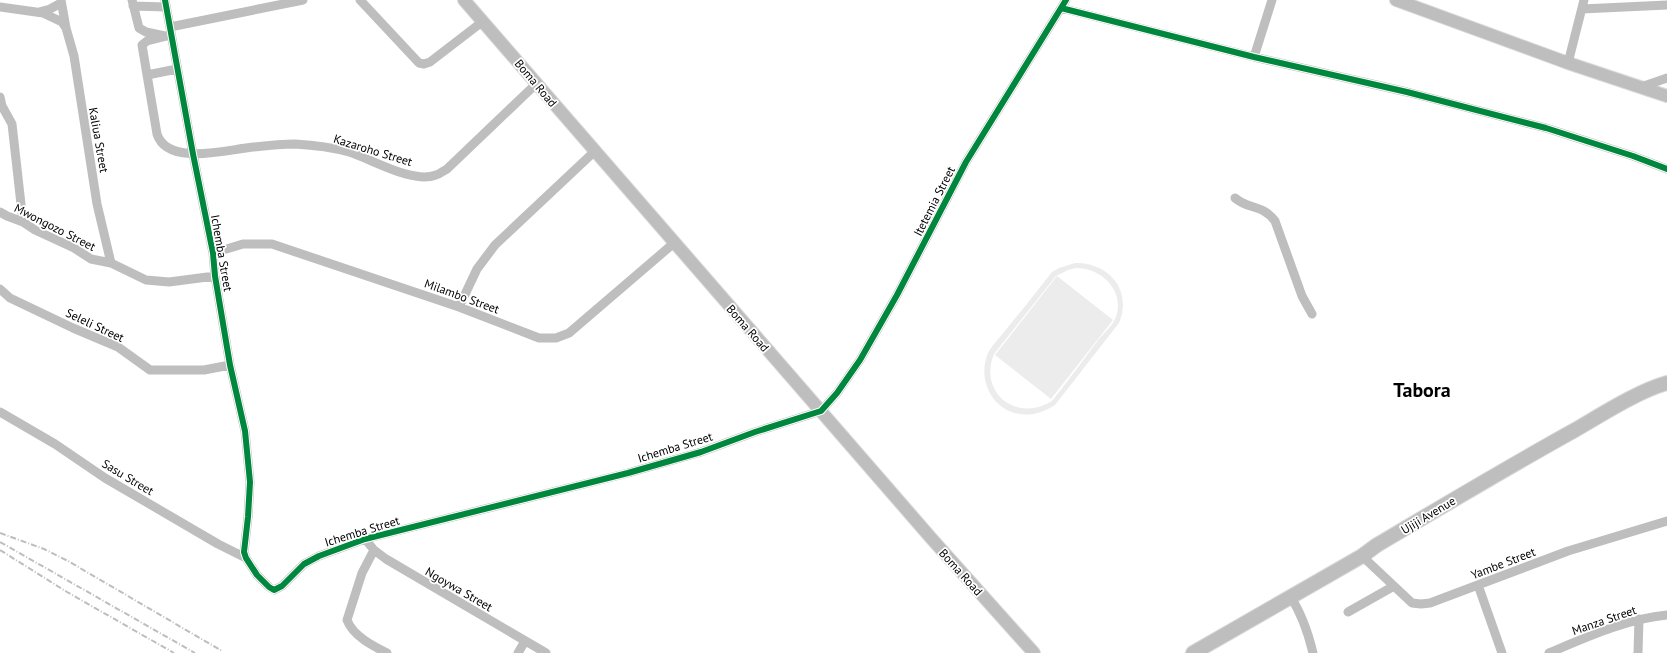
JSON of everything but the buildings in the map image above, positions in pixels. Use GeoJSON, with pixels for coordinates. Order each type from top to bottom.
{"type":"FeatureCollection","features":[{"type":"Feature","properties":{"kind":"highway","name":"Ujiji Avenue"},"geometry":{"type":"LineString","coordinates":[[1193,653],[1362,556],[1377,545],[1502,471],[1625,402],[1665,384]]}},
{"type":"Feature","properties":{"kind":"main road","name":"Boma Road"},"geometry":{"type":"LineString","coordinates":[[464,0],[931,538],[1034,653]]}},
{"type":"Feature","properties":{"kind":"main road"},"geometry":{"type":"LineString","coordinates":[[1396,0],[1568,63],[1667,96]]}},
{"type":"Feature","properties":{"kind":"street"},"geometry":{"type":"LineString","coordinates":[[192,154],[164,146],[159,140],[142,44],[169,33],[303,0]]}},
{"type":"Feature","properties":{"kind":"street"},"geometry":{"type":"LineString","coordinates":[[360,0],[408,52],[419,63],[424,64],[430,62],[482,22]]}},
{"type":"Feature","properties":{"kind":"street"},"geometry":{"type":"LineString","coordinates":[[1254,57],[1272,0]]}},
{"type":"Feature","properties":{"kind":"street"},"geometry":{"type":"LineString","coordinates":[[1568,63],[1584,0]]}},
{"type":"Feature","properties":{"kind":"street"},"geometry":{"type":"LineString","coordinates":[[38,12],[47,10],[61,1]]}},
{"type":"Feature","properties":{"kind":"street","name":"Kaliua Street"},"geometry":{"type":"LineString","coordinates":[[61,1],[64,25],[74,56],[98,204],[111,264]]}},
{"type":"Feature","properties":{"kind":"street"},"geometry":{"type":"LineString","coordinates":[[165,3],[133,3],[137,24],[140,30],[169,33]]}},
{"type":"Feature","properties":{"kind":"street","name":"Ichemba Street"},"geometry":{"type":"LineString","coordinates":[[165,3],[169,33],[192,154],[213,252],[215,276],[230,365],[245,431],[250,482],[244,552],[246,558],[257,574],[272,589],[277,590],[304,564],[319,556],[365,539],[628,473],[701,452],[755,432],[821,411]]}},
{"type":"Feature","properties":{"kind":"street"},"geometry":{"type":"LineString","coordinates":[[1063,4],[1254,57],[1407,92],[1546,128],[1633,156],[1667,169]]}},
{"type":"Feature","properties":{"kind":"street","name":"Itetemia Street"},"geometry":{"type":"LineString","coordinates":[[821,411],[837,393],[860,360],[897,295],[966,162],[1063,4]]}},
{"type":"Feature","properties":{"kind":"street"},"geometry":{"type":"LineString","coordinates":[[1582,9],[1667,5]]}},
{"type":"Feature","properties":{"kind":"street"},"geometry":{"type":"LineString","coordinates":[[0,7],[38,12],[48,15],[64,25]]}},
{"type":"Feature","properties":{"kind":"street"},"geometry":{"type":"LineString","coordinates":[[147,75],[177,69]]}},
{"type":"Feature","properties":{"kind":"street"},"geometry":{"type":"LineString","coordinates":[[1641,87],[1667,78]]}},
{"type":"Feature","properties":{"kind":"street","name":"Kazaroho Street"},"geometry":{"type":"LineString","coordinates":[[192,154],[293,144],[312,145],[349,152],[401,173],[423,177],[435,175],[447,169],[536,84]]}},
{"type":"Feature","properties":{"kind":"street"},"geometry":{"type":"LineString","coordinates":[[0,97],[2,106],[12,124],[23,222]]}},
{"type":"Feature","properties":{"kind":"street"},"geometry":{"type":"LineString","coordinates":[[459,307],[477,269],[495,245],[596,151]]}},
{"type":"Feature","properties":{"kind":"street"},"geometry":{"type":"LineString","coordinates":[[1235,198],[1266,212],[1275,221],[1302,296],[1312,314]]}},
{"type":"Feature","properties":{"kind":"street","name":"Mwongozo Street"},"geometry":{"type":"LineString","coordinates":[[0,212],[74,248],[91,259],[111,264],[139,278],[157,282],[169,282],[215,276]]}},
{"type":"Feature","properties":{"kind":"street","name":"Milambo Street"},"geometry":{"type":"LineString","coordinates":[[213,252],[243,244],[272,244],[459,307],[539,338],[556,338],[569,333],[674,243]]}},
{"type":"Feature","properties":{"kind":"street","name":"Seleli Street"},"geometry":{"type":"LineString","coordinates":[[0,289],[10,298],[73,328],[118,347],[150,370],[204,370],[230,365]]}},
{"type":"Feature","properties":{"kind":"street","name":"Sasu Street"},"geometry":{"type":"LineString","coordinates":[[0,412],[55,444],[105,478],[218,544],[246,558]]}},
{"type":"Feature","properties":{"kind":"street","name":"Yambe Street"},"geometry":{"type":"LineString","coordinates":[[1362,556],[1412,603],[1430,603],[1568,551],[1667,521]]}},
{"type":"Feature","properties":{"kind":"street","name":"Ngoywa Street"},"geometry":{"type":"LineString","coordinates":[[365,539],[374,550],[386,559],[546,653]]}},
{"type":"Feature","properties":{"kind":"street"},"geometry":{"type":"LineString","coordinates":[[374,550],[362,572],[347,620],[353,629],[370,644],[387,653]]}},
{"type":"Feature","properties":{"kind":"street"},"geometry":{"type":"LineString","coordinates":[[1478,585],[1502,653]]}},
{"type":"Feature","properties":{"kind":"street"},"geometry":{"type":"LineString","coordinates":[[1348,612],[1394,586]]}},
{"type":"Feature","properties":{"kind":"street"},"geometry":{"type":"LineString","coordinates":[[1290,596],[1299,608],[1314,653]]}},
{"type":"Feature","properties":{"kind":"street","name":"Manza Street"},"geometry":{"type":"LineString","coordinates":[[1550,653],[1611,628],[1639,619],[1667,616]]}},
{"type":"Feature","properties":{"kind":"street"},"geometry":{"type":"LineString","coordinates":[[1638,653],[1639,619]]}},
{"type":"Feature","properties":{"kind":"street"},"geometry":{"type":"LineString","coordinates":[[518,653],[525,641]]}},
{"type":"Feature","properties":{"kind":"shaded area"},"geometry":{"type":"Polygon","coordinates":[[[1075,263],[1087,264],[1098,267],[1115,280],[1120,289],[1123,300],[1119,323],[1055,405],[1039,413],[1027,415],[1015,413],[1001,406],[990,393],[985,377],[984,368],[986,359],[989,351],[1019,313],[1052,272],[1075,263]],[[1076,268],[1056,276],[994,354],[990,368],[991,381],[996,392],[1004,400],[1014,406],[1026,408],[1039,407],[1052,401],[1113,323],[1118,307],[1114,290],[1109,282],[1102,276],[1085,269],[1076,268]]]}},
{"type":"Feature","properties":{"kind":"shaded area"},"geometry":{"type":"Polygon","coordinates":[[[1057,276],[1113,320],[1051,399],[995,355],[1057,276]]]}},
{"type":"Feature","properties":{"kind":"railway"},"geometry":{"type":"LineString","coordinates":[[0,533],[44,549],[68,561],[222,651]]}},
{"type":"Feature","properties":{"kind":"railway"},"geometry":{"type":"LineString","coordinates":[[0,542],[195,653]]}},
{"type":"Feature","properties":{"kind":"railway"},"geometry":{"type":"LineString","coordinates":[[0,550],[67,592],[174,653]]}},
{"type":"Feature","properties":{"kind":"cycle path"},"geometry":{"type":"LineString","coordinates":[[165,0],[213,253],[215,276],[230,365],[245,431],[250,482],[244,552],[246,558],[257,575],[274,590],[282,586],[304,564],[319,556],[365,539],[628,473],[701,452],[755,432],[821,411],[837,393],[860,360],[897,295],[966,162],[1066,0]]}},
{"type":"Feature","properties":{"kind":"cycle path"},"geometry":{"type":"LineString","coordinates":[[1061,8],[1254,57],[1407,92],[1546,128],[1633,156],[1667,169]]}},
{"type":"Feature","properties":{"kind":"district","name":"Tabora"},"geometry":{"type":"Point","coordinates":[1422,390]}}]}
